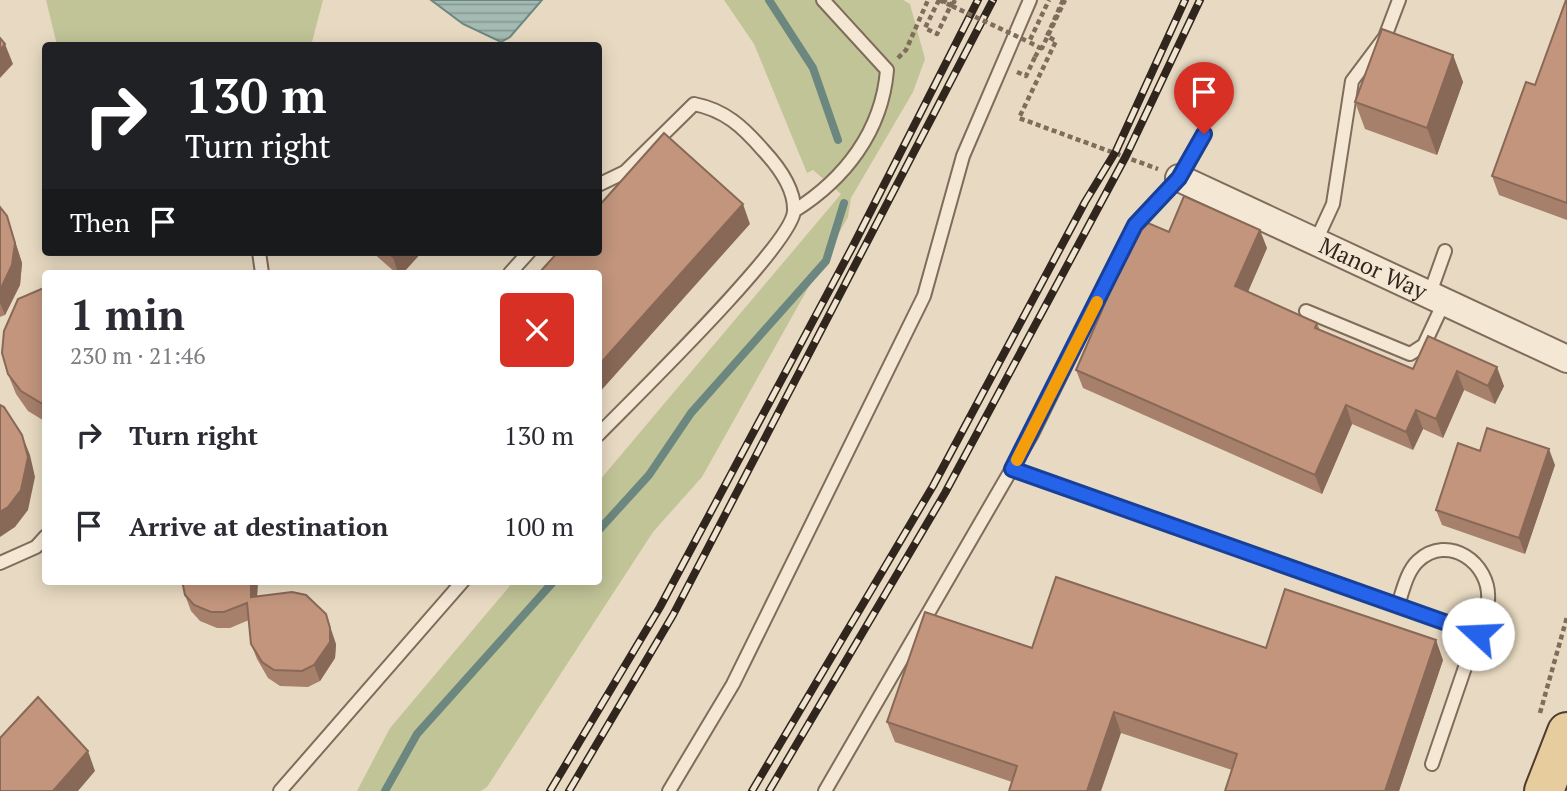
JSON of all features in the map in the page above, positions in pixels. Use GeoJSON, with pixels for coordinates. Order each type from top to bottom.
{"type":"FeatureCollection","features":[{"type":"Feature","properties":{"kind":"main road"},"geometry":{"type":"LineString","coordinates":[[1544,791],[1552,728]]}},
{"type":"Feature","properties":{"kind":"street","name":"Manor Way"},"geometry":{"type":"LineString","coordinates":[[1179,178],[1315,243],[1438,296],[1567,359]]}},
{"type":"Feature","properties":{"kind":"lane"},"geometry":{"type":"LineString","coordinates":[[602,431],[753,274],[785,232],[794,211],[818,196],[851,163],[873,127],[885,92],[887,69],[823,0]]}},
{"type":"Feature","properties":{"kind":"lane"},"geometry":{"type":"LineString","coordinates":[[668,791],[733,684],[924,296],[963,156],[1030,0]]}},
{"type":"Feature","properties":{"kind":"lane"},"geometry":{"type":"LineString","coordinates":[[1315,243],[1334,204],[1352,81],[1385,37],[1399,0]]}},
{"type":"Feature","properties":{"kind":"lane"},"geometry":{"type":"LineString","coordinates":[[602,183],[625,172],[695,104],[716,108],[748,133],[775,163],[786,183],[794,211]]}},
{"type":"Feature","properties":{"kind":"lane"},"geometry":{"type":"LineString","coordinates":[[826,791],[1012,469],[1135,225],[1179,178],[1204,134]]}},
{"type":"Feature","properties":{"kind":"lane"},"geometry":{"type":"LineString","coordinates":[[1306,311],[1410,354],[1424,345],[1438,296],[1445,251]]}},
{"type":"Feature","properties":{"kind":"lane"},"geometry":{"type":"LineString","coordinates":[[513,270],[525,256]]}},
{"type":"Feature","properties":{"kind":"lane"},"geometry":{"type":"LineString","coordinates":[[1012,469],[1478,634]]}},
{"type":"Feature","properties":{"kind":"lane"},"geometry":{"type":"LineString","coordinates":[[0,564],[36,547],[42,540]]}},
{"type":"Feature","properties":{"kind":"lane"},"geometry":{"type":"LineString","coordinates":[[1398,605],[1415,563],[1426,554],[1454,551],[1469,558],[1486,576],[1488,600],[1432,764]]}},
{"type":"Feature","properties":{"kind":"lane"},"geometry":{"type":"LineString","coordinates":[[280,791],[460,585]]}},
{"type":"Feature","properties":{"kind":"path"},"geometry":{"type":"LineString","coordinates":[[887,69],[906,50],[928,0]]}},
{"type":"Feature","properties":{"kind":"path"},"geometry":{"type":"LineString","coordinates":[[953,3],[937,34],[925,28],[940,0],[953,3],[1042,48],[1064,0]]}},
{"type":"Feature","properties":{"kind":"path"},"geometry":{"type":"LineString","coordinates":[[1030,42],[1049,0]]}},
{"type":"Feature","properties":{"kind":"path"},"geometry":{"type":"LineString","coordinates":[[1064,0],[1047,36],[1056,41],[1019,118],[1153,167]]}},
{"type":"Feature","properties":{"kind":"path"},"geometry":{"type":"LineString","coordinates":[[1029,70],[1040,48],[1030,42]]}},
{"type":"Feature","properties":{"kind":"path"},"geometry":{"type":"LineString","coordinates":[[1552,728],[1567,617]]}},
{"type":"Feature","properties":{"kind":"green space"},"geometry":{"type":"Polygon","coordinates":[[[46,0],[323,0],[312,42],[56,42],[46,0]]]}},
{"type":"Feature","properties":{"kind":"green space"},"geometry":{"type":"Polygon","coordinates":[[[724,0],[903,0],[910,4],[925,59],[913,92],[851,198],[848,217],[702,477],[653,532],[487,787],[481,791],[357,791],[390,728],[511,585],[602,585],[602,477],[841,194],[813,170],[807,173],[754,44],[724,0]]]}},
{"type":"Feature","properties":{"kind":"water"},"geometry":{"type":"Polygon","coordinates":[[[431,0],[542,0],[510,37],[501,42],[463,24],[431,0]]]}},
{"type":"Feature","properties":{"kind":"building"},"geometry":{"type":"Polygon","coordinates":[[[1566,0],[1567,203],[1492,176],[1526,82],[1535,85],[1566,0]]]}},
{"type":"Feature","properties":{"kind":"building"},"geometry":{"type":"Polygon","coordinates":[[[1382,29],[1453,55],[1427,128],[1355,102],[1382,29]]]}},
{"type":"Feature","properties":{"kind":"building"},"geometry":{"type":"Polygon","coordinates":[[[664,133],[743,204],[602,362],[602,270],[542,270],[554,256],[602,256],[602,203],[664,133]]]}},
{"type":"Feature","properties":{"kind":"building"},"geometry":{"type":"Polygon","coordinates":[[[1184,196],[1260,230],[1235,286],[1317,323],[1315,328],[1413,369],[1428,336],[1497,367],[1488,386],[1457,371],[1436,419],[1416,410],[1406,432],[1346,405],[1315,475],[1076,370],[1141,220],[1169,232],[1184,196]]]}},
{"type":"Feature","properties":{"kind":"building"},"geometry":{"type":"Polygon","coordinates":[[[0,207],[7,216],[15,243],[12,265],[0,290],[0,207]]]}},
{"type":"Feature","properties":{"kind":"building"},"geometry":{"type":"Polygon","coordinates":[[[42,289],[42,404],[21,391],[8,374],[2,353],[4,331],[18,299],[42,289]]]}},
{"type":"Feature","properties":{"kind":"building"},"geometry":{"type":"Polygon","coordinates":[[[0,405],[22,435],[28,457],[21,490],[8,507],[0,512],[0,405]]]}},
{"type":"Feature","properties":{"kind":"building"},"geometry":{"type":"Polygon","coordinates":[[[1487,428],[1549,449],[1519,538],[1436,510],[1458,443],[1480,451],[1487,428]]]}},
{"type":"Feature","properties":{"kind":"building"},"geometry":{"type":"Polygon","coordinates":[[[1056,577],[1266,648],[1285,589],[1436,640],[1385,791],[1225,791],[1237,754],[1114,712],[1087,791],[1009,791],[1017,766],[887,722],[925,612],[1032,648],[1056,577]]]}},
{"type":"Feature","properties":{"kind":"building"},"geometry":{"type":"Polygon","coordinates":[[[183,585],[251,585],[251,597],[292,592],[306,595],[326,614],[330,642],[314,665],[302,671],[274,670],[262,662],[251,644],[247,603],[224,612],[211,612],[194,605],[185,595],[183,585]]]}},
{"type":"Feature","properties":{"kind":"building"},"geometry":{"type":"Polygon","coordinates":[[[38,697],[88,751],[53,791],[0,791],[0,738],[38,697]]]}},
{"type":"Feature","properties":{"kind":"waterway"},"geometry":{"type":"LineString","coordinates":[[769,0],[813,68],[838,140]]}},
{"type":"Feature","properties":{"kind":"waterway"},"geometry":{"type":"LineString","coordinates":[[602,527],[649,475],[691,413],[826,261],[844,203]]}},
{"type":"Feature","properties":{"kind":"waterway"},"geometry":{"type":"LineString","coordinates":[[385,791],[417,734],[550,585]]}},
{"type":"Feature","properties":{"kind":"railway"},"geometry":{"type":"LineString","coordinates":[[550,791],[660,607],[854,244],[978,0]]}},
{"type":"Feature","properties":{"kind":"railway"},"geometry":{"type":"LineString","coordinates":[[569,791],[673,615],[993,0]]}},
{"type":"Feature","properties":{"kind":"railway"},"geometry":{"type":"LineString","coordinates":[[752,791],[933,486],[1085,202],[1116,151],[1185,0]]}},
{"type":"Feature","properties":{"kind":"railway"},"geometry":{"type":"LineString","coordinates":[[769,791],[945,493],[1126,156],[1200,0]]}},
{"type":"Feature","properties":{"kind":"slow traffic"},"geometry":{"type":"LineString","coordinates":[[1017,460],[1097,302]]}},
{"type":"Feature","properties":{"kind":"route"},"geometry":{"type":"LineString","coordinates":[[1204,134],[1179,178],[1135,225],[1032,434],[1012,469],[1478,634]]}}]}
